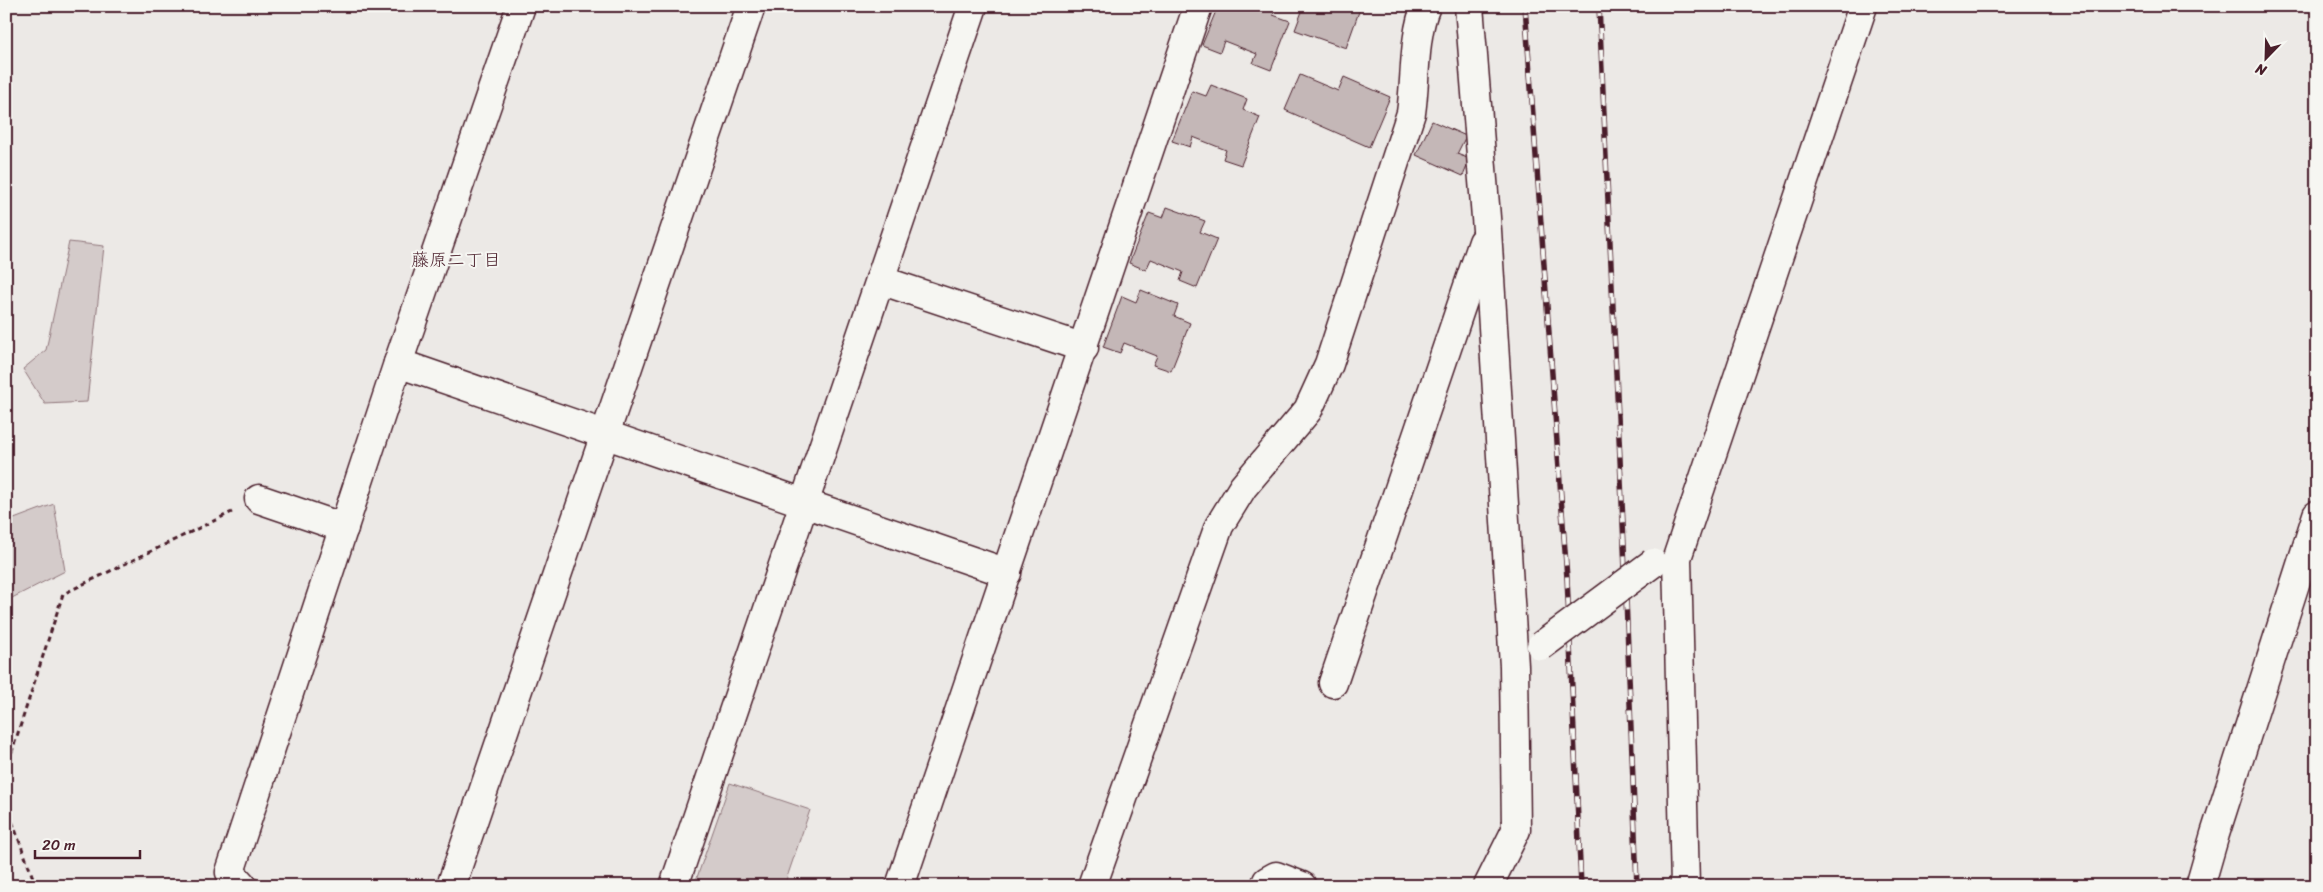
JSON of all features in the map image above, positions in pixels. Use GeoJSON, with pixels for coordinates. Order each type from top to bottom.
{"type":"FeatureCollection","features":[{"type":"Feature","properties":{"kind":"street"},"geometry":{"type":"LineString","coordinates":[[243,886],[230,872],[398,363],[521,6]]}},
{"type":"Feature","properties":{"kind":"street"},"geometry":{"type":"LineString","coordinates":[[451,886],[751,6]]}},
{"type":"Feature","properties":{"kind":"street"},"geometry":{"type":"LineString","coordinates":[[674,886],[973,6]]}},
{"type":"Feature","properties":{"kind":"street"},"geometry":{"type":"LineString","coordinates":[[900,886],[1084,348],[1198,6]]}},
{"type":"Feature","properties":{"kind":"street"},"geometry":{"type":"LineString","coordinates":[[1092,886],[1219,526],[1243,487],[1308,410],[1329,364],[1411,112],[1416,82],[1417,42],[1426,6]]}},
{"type":"Feature","properties":{"kind":"street"},"geometry":{"type":"LineString","coordinates":[[1469,6],[1487,230],[1514,666],[1516,830],[1488,886]]}},
{"type":"Feature","properties":{"kind":"street"},"geometry":{"type":"LineString","coordinates":[[1686,886],[1665,561],[1863,6]]}},
{"type":"Feature","properties":{"kind":"street"},"geometry":{"type":"LineString","coordinates":[[1333,683],[1487,230]]}},
{"type":"Feature","properties":{"kind":"street"},"geometry":{"type":"LineString","coordinates":[[880,280],[1084,348]]}},
{"type":"Feature","properties":{"kind":"street"},"geometry":{"type":"LineString","coordinates":[[398,363],[1007,573]]}},
{"type":"Feature","properties":{"kind":"street"},"geometry":{"type":"LineString","coordinates":[[259,499],[344,528]]}},
{"type":"Feature","properties":{"kind":"street"},"geometry":{"type":"LineString","coordinates":[[2200,886],[2317,515]]}},
{"type":"Feature","properties":{"kind":"street"},"geometry":{"type":"LineString","coordinates":[[1514,666],[1665,561]]}},
{"type":"Feature","properties":{"kind":"street"},"geometry":{"type":"LineString","coordinates":[[1265,886],[1266,881],[1276,876],[1302,886]]}},
{"type":"Feature","properties":{"kind":"path"},"geometry":{"type":"LineString","coordinates":[[6,770],[63,594],[259,499]]}},
{"type":"Feature","properties":{"kind":"path"},"geometry":{"type":"LineString","coordinates":[[6,805],[36,886]]}},
{"type":"Feature","properties":{"kind":"shaded area"},"geometry":{"type":"Polygon","coordinates":[[[69,242],[104,246],[87,402],[45,404],[23,369],[46,350],[69,242]]]}},
{"type":"Feature","properties":{"kind":"shaded area"},"geometry":{"type":"Polygon","coordinates":[[[54,504],[65,571],[6,601],[6,522],[54,504]]]}},
{"type":"Feature","properties":{"kind":"shaded area"},"geometry":{"type":"Polygon","coordinates":[[[730,783],[810,810],[784,886],[694,886],[730,783]]]}},
{"type":"Feature","properties":{"kind":"building"},"geometry":{"type":"Polygon","coordinates":[[[1218,6],[1277,6],[1273,15],[1290,21],[1271,70],[1253,63],[1257,54],[1224,41],[1220,52],[1202,45],[1218,6]]]}},
{"type":"Feature","properties":{"kind":"building"},"geometry":{"type":"Polygon","coordinates":[[[1304,6],[1361,6],[1346,48],[1295,30],[1304,6]]]}},
{"type":"Feature","properties":{"kind":"building"},"geometry":{"type":"Polygon","coordinates":[[[1300,75],[1338,91],[1344,77],[1390,97],[1369,147],[1285,110],[1300,75]]]}},
{"type":"Feature","properties":{"kind":"building"},"geometry":{"type":"Polygon","coordinates":[[[1211,85],[1247,99],[1243,110],[1260,117],[1241,165],[1223,159],[1226,150],[1193,137],[1190,147],[1172,141],[1192,91],[1206,96],[1211,85]]]}},
{"type":"Feature","properties":{"kind":"building"},"geometry":{"type":"Polygon","coordinates":[[[1432,121],[1466,136],[1457,154],[1470,159],[1463,176],[1416,155],[1432,121]]]}},
{"type":"Feature","properties":{"kind":"building"},"geometry":{"type":"Polygon","coordinates":[[[1167,207],[1205,221],[1200,232],[1217,239],[1197,288],[1180,281],[1183,272],[1151,259],[1146,270],[1129,263],[1149,213],[1163,218],[1167,207]]]}},
{"type":"Feature","properties":{"kind":"building"},"geometry":{"type":"Polygon","coordinates":[[[1141,290],[1178,305],[1174,316],[1190,323],[1171,371],[1153,365],[1157,356],[1124,343],[1120,353],[1103,347],[1122,296],[1136,302],[1141,290]]]}},
{"type":"Feature","properties":{"kind":"railway"},"geometry":{"type":"LineString","coordinates":[[1525,6],[1567,578],[1581,886]]}},
{"type":"Feature","properties":{"kind":"railway"},"geometry":{"type":"LineString","coordinates":[[1599,6],[1624,545],[1637,886]]}},
{"type":"Feature","properties":{"kind":"district","name":"藤原二丁目"},"geometry":{"type":"Point","coordinates":[456,260]}}]}
